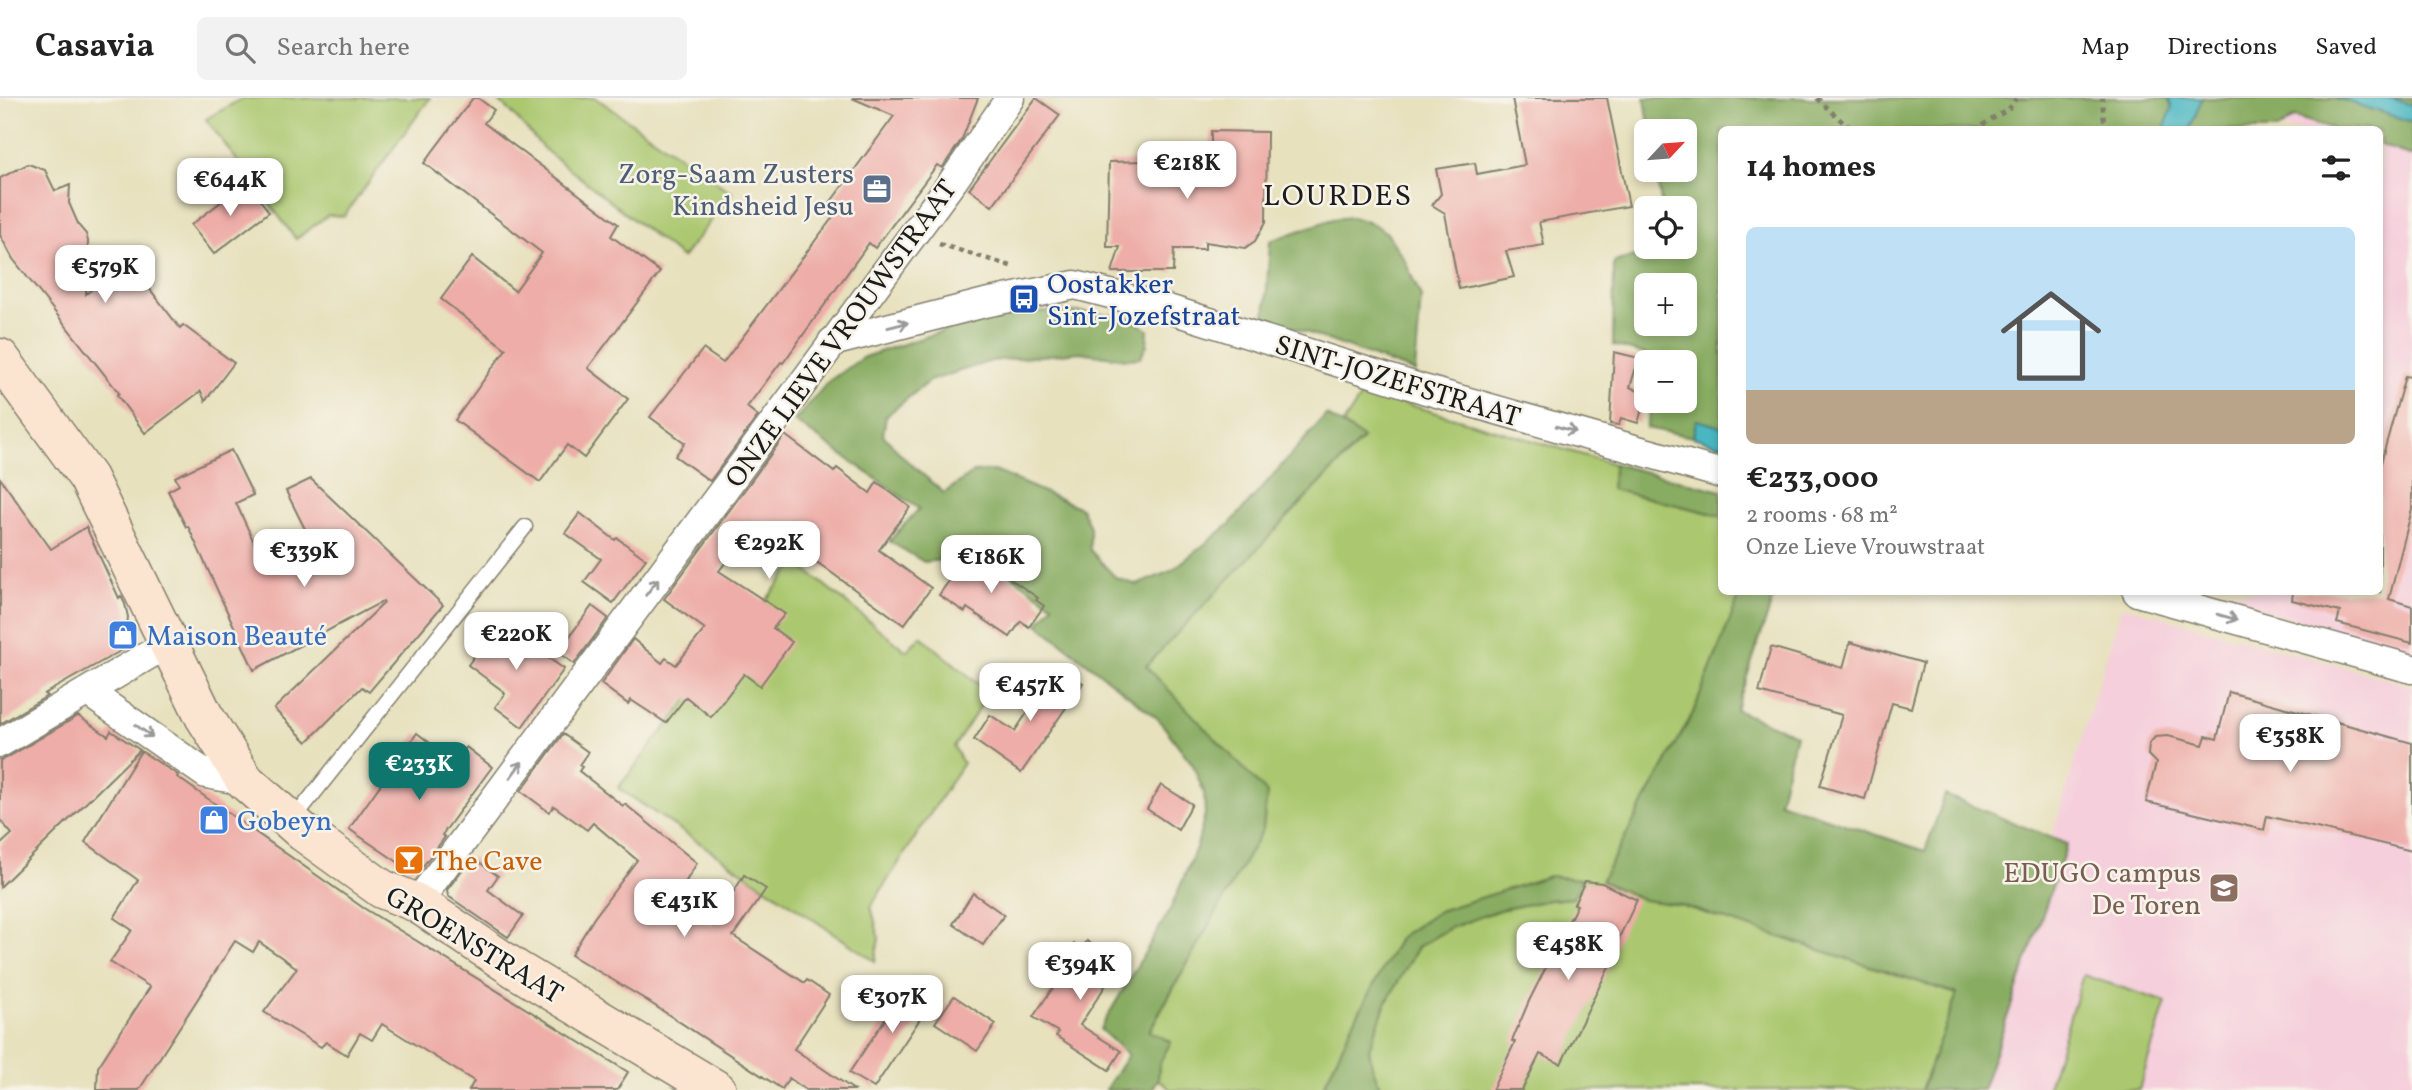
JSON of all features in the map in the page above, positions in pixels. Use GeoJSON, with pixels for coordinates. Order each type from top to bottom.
{"type":"FeatureCollection","features":[{"type":"Feature","properties":{"kind":"street","name":"ONZE LIEVE VROUWSTRAAT"},"geometry":{"type":"LineString","coordinates":[[417,903],[912,236],[1010,98]]}},
{"type":"Feature","properties":{"kind":"street","name":"SINT-JOZEFSTRAAT"},"geometry":{"type":"LineString","coordinates":[[832,342],[985,303],[1075,285],[1164,308],[1423,389],[1718,473]]}},
{"type":"Feature","properties":{"kind":"street","name":"GROENSTRAAT"},"geometry":{"type":"LineString","coordinates":[[0,358],[88,478],[204,716],[245,781],[291,822],[382,890],[417,903],[517,970],[717,1090]]}},
{"type":"Feature","properties":{"kind":"street"},"geometry":{"type":"LineString","coordinates":[[2148,595],[2412,669]]}},
{"type":"Feature","properties":{"kind":"street"},"geometry":{"type":"LineString","coordinates":[[0,743],[169,643]]}},
{"type":"Feature","properties":{"kind":"street"},"geometry":{"type":"LineString","coordinates":[[88,692],[206,774],[245,781]]}},
{"type":"Feature","properties":{"kind":"lane"},"geometry":{"type":"LineString","coordinates":[[291,822],[525,527]]}},
{"type":"Feature","properties":{"kind":"path"},"geometry":{"type":"LineString","coordinates":[[1817,98],[1849,126]]}},
{"type":"Feature","properties":{"kind":"path"},"geometry":{"type":"LineString","coordinates":[[1981,126],[2009,109],[2016,98]]}},
{"type":"Feature","properties":{"kind":"path"},"geometry":{"type":"LineString","coordinates":[[2102,98],[2103,126]]}},
{"type":"Feature","properties":{"kind":"path"},"geometry":{"type":"LineString","coordinates":[[912,236],[1025,270]]}},
{"type":"Feature","properties":{"kind":"shaded area"},"geometry":{"type":"Polygon","coordinates":[[[2294,117],[2323,126],[2282,126],[2294,117]]]}},
{"type":"Feature","properties":{"kind":"shaded area"},"geometry":{"type":"Polygon","coordinates":[[[2383,146],[2412,156],[2412,654],[2211,595],[2383,595],[2383,146]]]}},
{"type":"Feature","properties":{"kind":"shaded area","name":"EDUGO campus De Toren"},"geometry":{"type":"Polygon","coordinates":[[[2122,606],[2412,686],[2412,1090],[1975,1090],[2122,606]]]}},
{"type":"Feature","properties":{"kind":"green space"},"geometry":{"type":"Polygon","coordinates":[[[243,98],[430,98],[344,216],[328,215],[296,239],[206,119],[243,98]]]}},
{"type":"Feature","properties":{"kind":"green space"},"geometry":{"type":"Polygon","coordinates":[[[495,98],[596,98],[732,193],[682,258],[544,149],[495,98]]]}},
{"type":"Feature","properties":{"kind":"green space"},"geometry":{"type":"Polygon","coordinates":[[[1645,98],[2412,98],[2412,156],[2383,146],[2383,126],[2324,126],[2295,117],[2283,126],[1718,126],[1718,445],[1646,428],[1650,413],[1697,413],[1697,350],[1634,351],[1613,345],[1614,262],[1634,256],[1634,259],[1697,259],[1697,196],[1660,196],[1658,182],[1698,182],[1698,119],[1648,119],[1645,98]]]}},
{"type":"Feature","properties":{"kind":"green space"},"geometry":{"type":"Polygon","coordinates":[[[1352,217],[1373,224],[1387,233],[1405,261],[1421,297],[1415,372],[1265,317],[1270,241],[1333,219],[1352,217]]]}},
{"type":"Feature","properties":{"kind":"green space"},"geometry":{"type":"Polygon","coordinates":[[[1065,311],[1127,316],[1148,330],[1147,345],[1140,358],[1126,359],[1080,352],[991,361],[929,381],[886,416],[883,435],[905,459],[944,493],[974,472],[995,471],[1081,508],[1090,527],[1090,550],[1116,578],[1137,585],[1171,571],[1230,524],[1326,415],[1363,438],[1146,666],[1267,793],[1263,829],[1149,1031],[1171,1042],[1159,1064],[1158,1079],[1152,1090],[1105,1090],[1128,1055],[1100,1029],[1171,908],[1197,846],[1205,814],[1204,793],[1193,765],[1158,719],[1038,624],[1053,605],[969,545],[959,558],[924,562],[889,541],[919,509],[794,421],[829,381],[864,357],[995,314],[1065,311]]]}},
{"type":"Feature","properties":{"kind":"green space"},"geometry":{"type":"Polygon","coordinates":[[[1364,392],[1614,464],[1611,489],[1718,515],[1718,595],[1740,595],[1693,713],[1601,881],[1644,900],[1680,905],[1957,994],[1921,1090],[1381,1090],[1369,1049],[1386,1003],[1418,947],[1450,928],[1499,910],[1573,898],[1549,876],[1400,937],[1351,1027],[1322,1090],[1171,1090],[1158,1079],[1159,1064],[1149,1032],[1263,829],[1145,666],[1363,439],[1343,424],[1364,392]]]}},
{"type":"Feature","properties":{"kind":"green space"},"geometry":{"type":"Polygon","coordinates":[[[1614,464],[1718,490],[1718,515],[1611,489],[1614,464]]]}},
{"type":"Feature","properties":{"kind":"green space"},"geometry":{"type":"Polygon","coordinates":[[[796,562],[906,651],[921,636],[989,693],[954,747],[963,763],[871,906],[879,938],[875,961],[618,788],[796,562]]]}},
{"type":"Feature","properties":{"kind":"green space"},"geometry":{"type":"Polygon","coordinates":[[[1740,595],[1774,595],[1736,710],[1796,735],[1779,802],[1925,851],[1945,795],[2067,844],[1982,1090],[1921,1090],[1957,994],[1680,905],[1644,900],[1601,881],[1693,713],[1740,595]]]}},
{"type":"Feature","properties":{"kind":"green space"},"geometry":{"type":"Polygon","coordinates":[[[1549,876],[1582,879],[1573,898],[1499,910],[1450,928],[1418,947],[1386,1003],[1369,1049],[1381,1090],[1322,1090],[1351,1027],[1400,937],[1439,911],[1549,876]]]}},
{"type":"Feature","properties":{"kind":"green space"},"geometry":{"type":"Polygon","coordinates":[[[2083,975],[2166,1002],[2139,1090],[2047,1090],[2083,975]]]}},
{"type":"Feature","properties":{"kind":"water"},"geometry":{"type":"Polygon","coordinates":[[[2168,98],[2202,98],[2191,126],[2165,126],[2172,108],[2168,98]]]}},
{"type":"Feature","properties":{"kind":"water"},"geometry":{"type":"Polygon","coordinates":[[[2336,98],[2391,98],[2412,105],[2412,122],[2336,98]]]}},
{"type":"Feature","properties":{"kind":"water"},"geometry":{"type":"Polygon","coordinates":[[[1696,420],[1718,426],[1718,445],[1693,437],[1696,420]]]}},
{"type":"Feature","properties":{"kind":"building"},"geometry":{"type":"Polygon","coordinates":[[[473,98],[478,98],[494,110],[484,123],[618,224],[611,236],[660,272],[588,368],[628,399],[584,458],[567,445],[540,482],[455,420],[506,349],[441,299],[472,257],[515,291],[542,253],[424,163],[473,98]]]}},
{"type":"Feature","properties":{"kind":"building"},"geometry":{"type":"Polygon","coordinates":[[[852,98],[978,98],[962,139],[942,168],[937,165],[875,248],[869,243],[783,363],[781,362],[747,407],[758,416],[710,481],[675,456],[685,443],[650,417],[703,349],[723,363],[833,217],[824,211],[894,116],[852,98]]]}},
{"type":"Feature","properties":{"kind":"building"},"geometry":{"type":"Polygon","coordinates":[[[1036,98],[1060,115],[992,206],[969,189],[1036,98]]]}},
{"type":"Feature","properties":{"kind":"building"},"geometry":{"type":"Polygon","coordinates":[[[1512,98],[1607,98],[1629,206],[1539,222],[1544,245],[1506,251],[1514,277],[1459,289],[1445,213],[1432,205],[1441,194],[1436,169],[1475,163],[1477,174],[1525,165],[1512,98]]]}},
{"type":"Feature","properties":{"kind":"building"},"geometry":{"type":"Polygon","coordinates":[[[1211,131],[1267,132],[1266,222],[1255,241],[1245,248],[1205,242],[1205,249],[1174,249],[1173,272],[1112,272],[1120,247],[1107,247],[1109,162],[1145,161],[1145,152],[1211,152],[1211,131]]]}},
{"type":"Feature","properties":{"kind":"building"},"geometry":{"type":"Polygon","coordinates":[[[28,164],[45,170],[55,191],[70,185],[69,203],[88,241],[86,294],[128,261],[180,328],[183,325],[234,363],[205,401],[201,391],[145,433],[117,395],[119,393],[13,259],[0,235],[0,178],[28,164]]]}},
{"type":"Feature","properties":{"kind":"building"},"geometry":{"type":"Polygon","coordinates":[[[247,182],[269,212],[214,254],[191,225],[247,182]]]}},
{"type":"Feature","properties":{"kind":"building"},"geometry":{"type":"Polygon","coordinates":[[[1614,352],[1634,357],[1634,374],[1630,387],[1634,389],[1634,413],[1641,413],[1638,423],[1621,418],[1619,425],[1610,424],[1614,352]]]}},
{"type":"Feature","properties":{"kind":"building"},"geometry":{"type":"Polygon","coordinates":[[[2405,376],[2412,377],[2412,509],[2389,599],[2412,606],[2412,643],[2337,623],[2340,612],[2292,600],[2293,595],[2383,595],[2383,455],[2405,376]]]}},
{"type":"Feature","properties":{"kind":"building"},"geometry":{"type":"Polygon","coordinates":[[[785,435],[834,472],[837,468],[870,493],[877,482],[910,507],[879,550],[931,588],[904,625],[768,527],[765,531],[755,524],[719,571],[785,614],[773,628],[792,642],[760,686],[744,674],[711,717],[686,697],[666,723],[631,700],[628,704],[601,684],[633,639],[662,663],[666,658],[676,665],[705,629],[664,599],[785,435]]]}},
{"type":"Feature","properties":{"kind":"building"},"geometry":{"type":"Polygon","coordinates":[[[231,450],[253,495],[236,503],[268,567],[313,545],[286,491],[311,479],[443,605],[369,692],[362,687],[307,742],[274,709],[384,603],[383,601],[254,670],[188,526],[186,527],[168,491],[179,485],[175,477],[231,450]]]}},
{"type":"Feature","properties":{"kind":"building"},"geometry":{"type":"Polygon","coordinates":[[[0,478],[51,549],[86,527],[119,598],[121,596],[125,604],[128,617],[124,649],[44,694],[47,696],[0,724],[0,478]]]}},
{"type":"Feature","properties":{"kind":"building"},"geometry":{"type":"Polygon","coordinates":[[[580,513],[615,540],[617,538],[646,559],[613,603],[584,582],[601,559],[565,533],[580,513]]]}},
{"type":"Feature","properties":{"kind":"building"},"geometry":{"type":"Polygon","coordinates":[[[970,551],[1038,598],[1036,600],[1044,606],[1029,627],[1021,621],[1010,637],[967,608],[965,612],[939,595],[970,551]]]}},
{"type":"Feature","properties":{"kind":"building"},"geometry":{"type":"Polygon","coordinates":[[[592,606],[608,618],[574,664],[558,652],[592,606]]]}},
{"type":"Feature","properties":{"kind":"building"},"geometry":{"type":"Polygon","coordinates":[[[498,622],[564,669],[522,727],[495,707],[505,694],[503,691],[468,665],[498,622]]]}},
{"type":"Feature","properties":{"kind":"building"},"geometry":{"type":"Polygon","coordinates":[[[1850,642],[1923,663],[1911,708],[1892,703],[1865,799],[1820,786],[1842,715],[1759,692],[1771,647],[1843,668],[1850,642]]]}},
{"type":"Feature","properties":{"kind":"building"},"geometry":{"type":"Polygon","coordinates":[[[1058,666],[1083,683],[1021,773],[974,740],[990,715],[1015,731],[1058,666]]]}},
{"type":"Feature","properties":{"kind":"building"},"geometry":{"type":"Polygon","coordinates":[[[2229,692],[2412,743],[2412,851],[2267,816],[2264,830],[2146,802],[2156,763],[2148,755],[2149,744],[2155,737],[2168,736],[2203,745],[2206,736],[2217,739],[2229,692]]]}},
{"type":"Feature","properties":{"kind":"building"},"geometry":{"type":"Polygon","coordinates":[[[78,716],[108,736],[111,731],[140,750],[0,887],[0,845],[12,834],[0,820],[0,760],[78,716]]]}},
{"type":"Feature","properties":{"kind":"building"},"geometry":{"type":"Polygon","coordinates":[[[417,733],[452,760],[454,757],[457,760],[466,747],[492,767],[442,835],[445,837],[423,866],[408,869],[349,829],[417,733]]]}},
{"type":"Feature","properties":{"kind":"building"},"geometry":{"type":"Polygon","coordinates":[[[563,734],[588,752],[579,765],[582,767],[579,771],[623,806],[625,804],[697,863],[674,901],[713,926],[744,875],[766,889],[733,936],[805,983],[807,980],[829,995],[794,1049],[854,1090],[806,1090],[789,1078],[782,1089],[643,998],[571,955],[594,918],[637,860],[593,823],[587,830],[554,806],[549,812],[521,791],[563,734]]]}},
{"type":"Feature","properties":{"kind":"building"},"geometry":{"type":"Polygon","coordinates":[[[141,751],[362,907],[628,1072],[617,1090],[469,1090],[474,1081],[382,1024],[372,1040],[360,1033],[347,1055],[326,1042],[321,1047],[264,1012],[297,968],[259,942],[253,952],[235,941],[139,1090],[97,1090],[98,1067],[150,987],[110,962],[132,930],[114,918],[138,880],[85,842],[141,751]]]}},
{"type":"Feature","properties":{"kind":"building"},"geometry":{"type":"Polygon","coordinates":[[[1161,785],[1192,804],[1178,830],[1147,809],[1161,785]]]}},
{"type":"Feature","properties":{"kind":"building"},"geometry":{"type":"Polygon","coordinates":[[[472,857],[498,876],[488,890],[523,916],[508,937],[448,896],[447,890],[472,857]]]}},
{"type":"Feature","properties":{"kind":"building"},"geometry":{"type":"Polygon","coordinates":[[[1585,881],[1602,883],[1637,900],[1608,961],[1611,963],[1561,1064],[1540,1054],[1522,1090],[1492,1090],[1515,1042],[1512,1041],[1529,1001],[1577,905],[1574,904],[1585,881]]]}},
{"type":"Feature","properties":{"kind":"building"},"geometry":{"type":"Polygon","coordinates":[[[973,893],[1004,915],[983,945],[953,924],[973,893]]]}},
{"type":"Feature","properties":{"kind":"building"},"geometry":{"type":"Polygon","coordinates":[[[1087,941],[1120,963],[1080,1025],[1121,1051],[1109,1070],[1056,1036],[1058,1032],[1033,1017],[1065,970],[1059,966],[1074,944],[1082,949],[1087,941]]]}},
{"type":"Feature","properties":{"kind":"building"},"geometry":{"type":"Polygon","coordinates":[[[910,982],[934,998],[874,1088],[849,1073],[910,982]]]}},
{"type":"Feature","properties":{"kind":"building"},"geometry":{"type":"Polygon","coordinates":[[[954,996],[996,1024],[977,1051],[935,1023],[954,996]]]}},
{"type":"Feature","properties":{"kind":"place","name":"Zorg-Saam Zusters Kindsheid Jesu"},"geometry":{"type":"Point","coordinates":[877,189]}},
{"type":"Feature","properties":{"kind":"place","name":"Oostakker Sint-Jozefstraat"},"geometry":{"type":"Point","coordinates":[1024,299]}},
{"type":"Feature","properties":{"kind":"place","name":"Maison Beauté"},"geometry":{"type":"Point","coordinates":[123,635]}},
{"type":"Feature","properties":{"kind":"place","name":"Gobeyn"},"geometry":{"type":"Point","coordinates":[214,820]}},
{"type":"Feature","properties":{"kind":"place","name":"The Cave"},"geometry":{"type":"Point","coordinates":[409,860]}},
{"type":"Feature","properties":{"kind":"place","name":"EDUGO campus De Toren"},"geometry":{"type":"Point","coordinates":[2224,888]}},
{"type":"Feature","properties":{"kind":"district","name":"LOURDES"},"geometry":{"type":"Point","coordinates":[1338,195]}}]}
